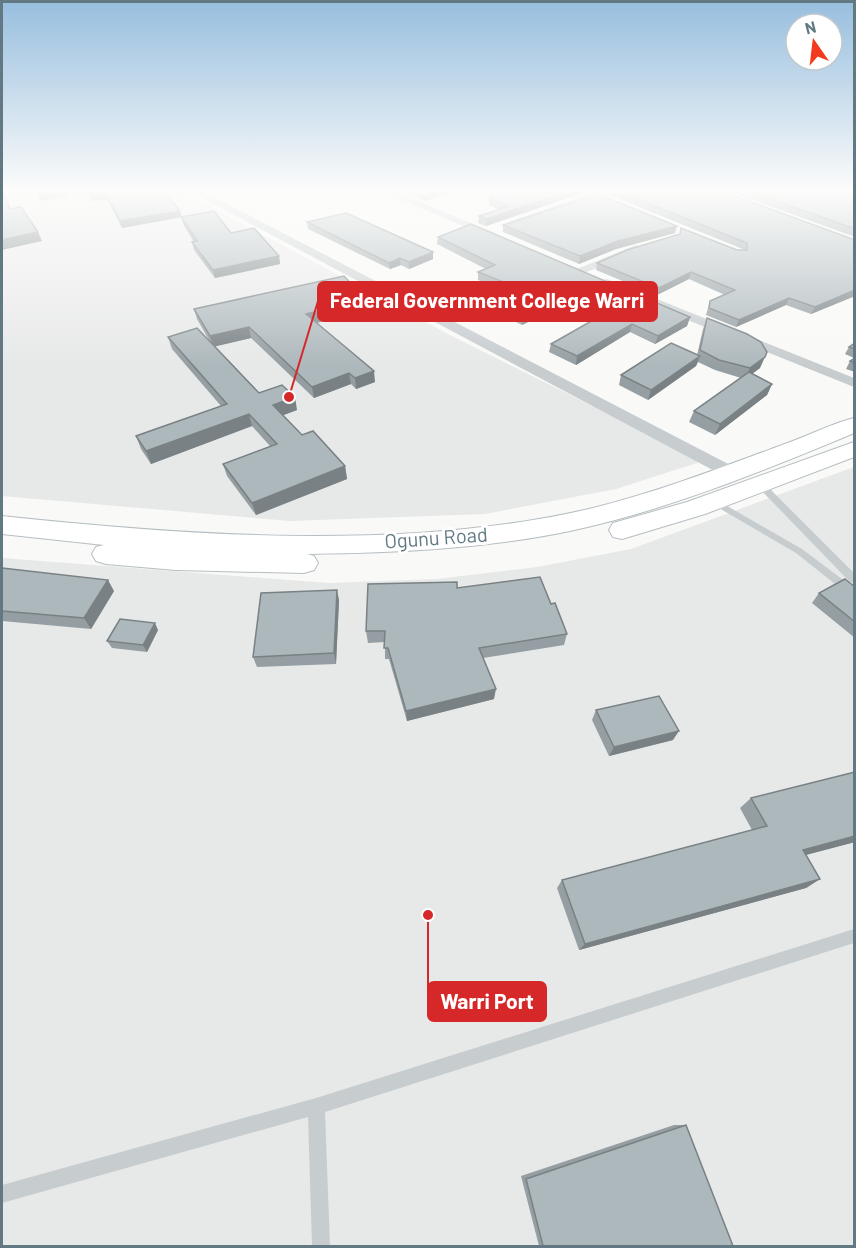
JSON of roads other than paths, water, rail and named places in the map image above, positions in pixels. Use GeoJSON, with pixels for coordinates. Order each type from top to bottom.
{"type":"FeatureCollection","features":[{"type":"Feature","properties":{"kind":"main road","name":"Ogunu Road"},"geometry":{"type":"LineString","coordinates":[[2,525],[61,532],[267,543],[434,539],[550,525],[610,513],[730,472],[855,425]]}},
{"type":"Feature","properties":{"kind":"main road","name":"Ogunu Road"},"geometry":{"type":"LineString","coordinates":[[2,545],[176,560],[254,564],[348,563],[503,552],[567,543],[623,530],[715,502],[855,448]]}},
{"type":"Feature","properties":{"kind":"street"},"geometry":{"type":"LineString","coordinates":[[307,250],[730,472]]}},
{"type":"Feature","properties":{"kind":"street"},"geometry":{"type":"LineString","coordinates":[[631,250],[573,268],[855,383]]}},
{"type":"Feature","properties":{"kind":"lane"},"geometry":{"type":"LineString","coordinates":[[760,484],[855,579]]}},
{"type":"Feature","properties":{"kind":"lane"},"geometry":{"type":"LineString","coordinates":[[715,502],[799,551],[855,593]]}},
{"type":"Feature","properties":{"kind":"lane"},"geometry":{"type":"LineString","coordinates":[[2,1194],[316,1106],[855,936]]}},
{"type":"Feature","properties":{"kind":"lane"},"geometry":{"type":"LineString","coordinates":[[316,1106],[321,1246]]}},
{"type":"Feature","properties":{"kind":"place","name":"Federal Government College Warri"},"geometry":{"type":"Point","coordinates":[289,397]}},
{"type":"Feature","properties":{"kind":"place","name":"Warri Port"},"geometry":{"type":"Point","coordinates":[428,915]}}]}
